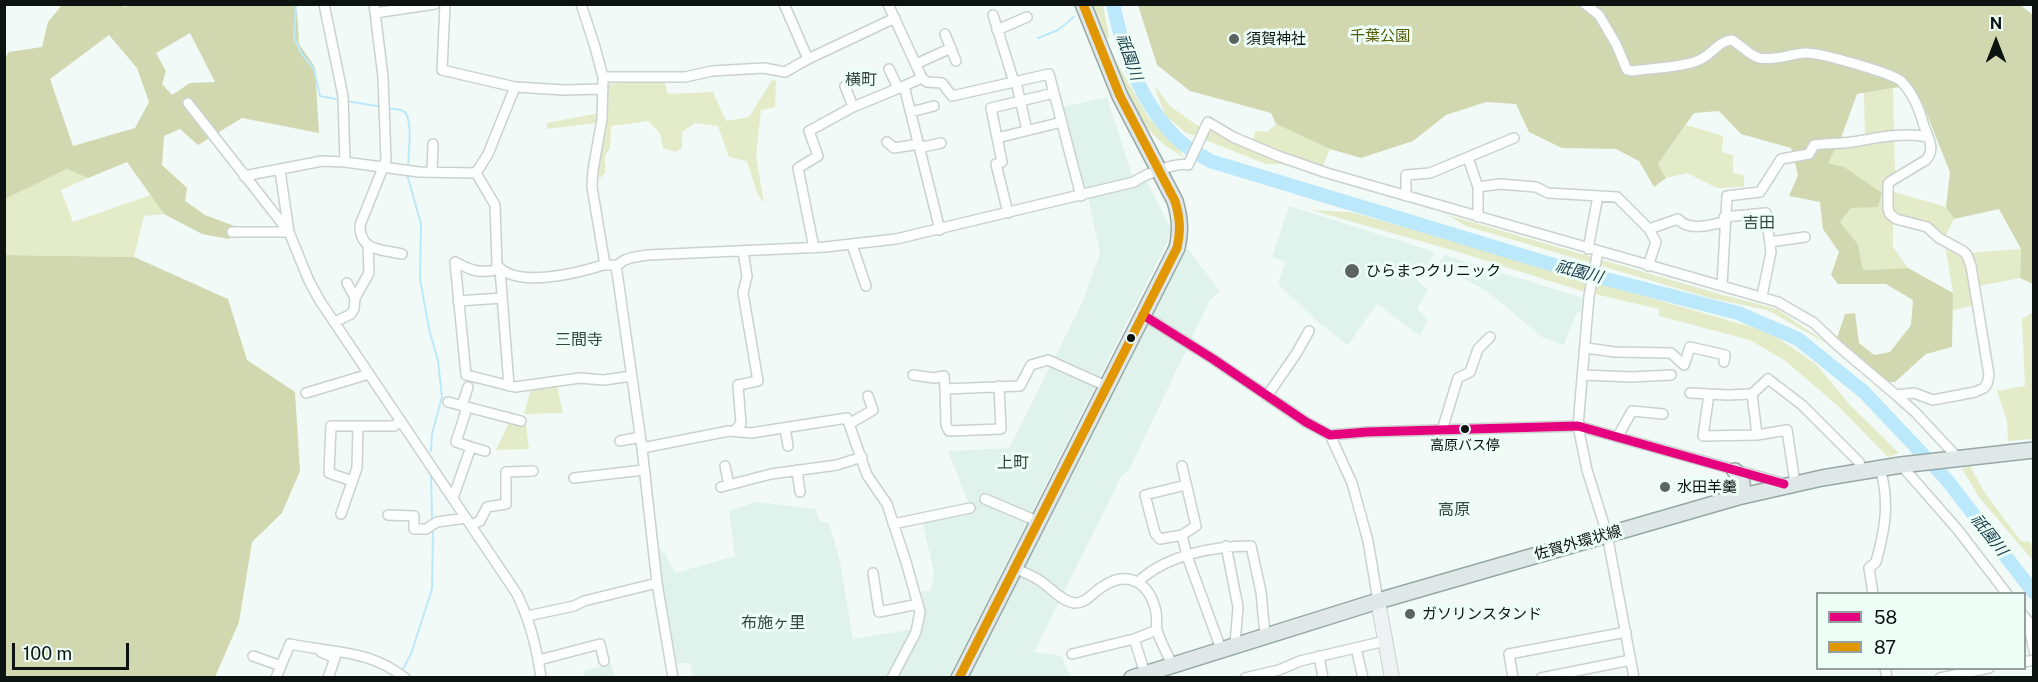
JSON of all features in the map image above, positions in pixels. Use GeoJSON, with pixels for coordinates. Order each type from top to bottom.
{"type":"FeatureCollection","features":[{"type":"Feature","properties":{"kind":"main road"},"geometry":{"type":"LineString","coordinates":[[959,678],[1177,248],[1180,237],[1179,214],[1120,96],[1083,4]]}},
{"type":"Feature","properties":{"kind":"main road","name":"佐賀外環状線"},"geometry":{"type":"LineString","coordinates":[[1139,675],[1378,601],[1738,497],[1862,471],[2034,450]]}},
{"type":"Feature","properties":{"kind":"main road"},"geometry":{"type":"LineString","coordinates":[[1735,471],[1742,478],[1743,484],[1738,497]]}},
{"type":"Feature","properties":{"kind":"street"},"geometry":{"type":"LineString","coordinates":[[324,4],[344,100],[345,162]]}},
{"type":"Feature","properties":{"kind":"street"},"geometry":{"type":"LineString","coordinates":[[335,322],[351,314],[355,298],[369,273],[368,246],[360,235],[360,225],[381,171],[385,167],[385,107],[375,9],[435,4]]}},
{"type":"Feature","properties":{"kind":"street"},"geometry":{"type":"LineString","coordinates":[[445,4],[442,70],[515,87],[564,90],[603,89]]}},
{"type":"Feature","properties":{"kind":"street"},"geometry":{"type":"LineString","coordinates":[[581,4],[603,78],[602,119],[592,170],[592,187],[605,265]]}},
{"type":"Feature","properties":{"kind":"street"},"geometry":{"type":"LineString","coordinates":[[784,4],[808,59]]}},
{"type":"Feature","properties":{"kind":"street"},"geometry":{"type":"LineString","coordinates":[[888,4],[922,78],[942,83],[952,96],[1048,74],[1081,196]]}},
{"type":"Feature","properties":{"kind":"street"},"geometry":{"type":"LineString","coordinates":[[1585,4],[1599,15],[1616,44],[1627,70],[1698,61],[1710,54],[1719,43],[1732,40],[1754,56],[1761,58],[1805,53],[1827,55],[1896,77],[1907,89],[1922,117],[1931,141],[1930,156],[1888,184],[1888,209],[1896,219],[1927,228],[1967,255],[1971,266],[1988,379],[1984,388],[1976,392],[1933,400],[1914,393],[1896,395]]}},
{"type":"Feature","properties":{"kind":"street"},"geometry":{"type":"LineString","coordinates":[[993,15],[1021,100],[1028,130]]}},
{"type":"Feature","properties":{"kind":"street"},"geometry":{"type":"LineString","coordinates":[[998,30],[1027,16]]}},
{"type":"Feature","properties":{"kind":"street"},"geometry":{"type":"LineString","coordinates":[[603,78],[685,77],[712,71],[764,68],[785,72],[895,18]]}},
{"type":"Feature","properties":{"kind":"street"},"geometry":{"type":"LineString","coordinates":[[945,34],[956,61]]}},
{"type":"Feature","properties":{"kind":"street"},"geometry":{"type":"LineString","coordinates":[[916,64],[951,48]]}},
{"type":"Feature","properties":{"kind":"street"},"geometry":{"type":"LineString","coordinates":[[889,69],[901,87],[911,112],[940,230]]}},
{"type":"Feature","properties":{"kind":"street"},"geometry":{"type":"LineString","coordinates":[[814,248],[798,168],[818,156],[809,131],[853,107],[922,78]]}},
{"type":"Feature","properties":{"kind":"street"},"geometry":{"type":"LineString","coordinates":[[844,86],[853,107]]}},
{"type":"Feature","properties":{"kind":"street"},"geometry":{"type":"LineString","coordinates":[[476,173],[488,154],[515,87]]}},
{"type":"Feature","properties":{"kind":"street"},"geometry":{"type":"LineString","coordinates":[[1008,213],[996,164],[1002,162],[991,108],[1054,93]]}},
{"type":"Feature","properties":{"kind":"street"},"geometry":{"type":"LineString","coordinates":[[188,103],[289,232]]}},
{"type":"Feature","properties":{"kind":"street"},"geometry":{"type":"LineString","coordinates":[[911,112],[934,106]]}},
{"type":"Feature","properties":{"kind":"street"},"geometry":{"type":"LineString","coordinates":[[997,138],[1062,122]]}},
{"type":"Feature","properties":{"kind":"street"},"geometry":{"type":"LineString","coordinates":[[632,376],[604,380],[580,378],[540,385],[509,386],[466,375],[455,262],[469,270],[485,273],[500,269],[529,279],[591,270],[605,265],[616,266],[625,260],[648,255],[852,245],[940,230],[1081,196],[1134,182],[1144,175],[1159,170],[1182,164],[1188,165],[1208,122],[1233,137],[1327,173],[1594,253],[1762,296],[1793,309],[1814,323],[1915,412],[1958,458]]}},
{"type":"Feature","properties":{"kind":"street"},"geometry":{"type":"LineString","coordinates":[[1722,285],[1727,196],[1760,192],[1781,159],[1809,154],[1814,145],[1851,142],[1873,137],[1916,135],[1928,137]]}},
{"type":"Feature","properties":{"kind":"street"},"geometry":{"type":"LineString","coordinates":[[1406,196],[1406,175],[1430,173],[1514,138]]}},
{"type":"Feature","properties":{"kind":"street"},"geometry":{"type":"LineString","coordinates":[[887,142],[894,148],[919,144],[923,147],[941,143]]}},
{"type":"Feature","properties":{"kind":"street"},"geometry":{"type":"LineString","coordinates":[[432,172],[433,144]]}},
{"type":"Feature","properties":{"kind":"street"},"geometry":{"type":"LineString","coordinates":[[1468,158],[1478,187],[1478,217]]}},
{"type":"Feature","properties":{"kind":"street"},"geometry":{"type":"LineString","coordinates":[[244,176],[280,171],[322,161],[432,172],[476,173]]}},
{"type":"Feature","properties":{"kind":"street"},"geometry":{"type":"LineString","coordinates":[[280,171],[289,232],[309,281],[517,594],[527,616],[539,660],[541,678]]}},
{"type":"Feature","properties":{"kind":"street"},"geometry":{"type":"LineString","coordinates":[[476,173],[495,205],[495,259],[500,269],[509,386]]}},
{"type":"Feature","properties":{"kind":"street"},"geometry":{"type":"LineString","coordinates":[[1478,187],[1500,184],[1536,187],[1548,193],[1617,197],[1649,229],[1656,242],[1648,266]]}},
{"type":"Feature","properties":{"kind":"street"},"geometry":{"type":"LineString","coordinates":[[1598,196],[1578,426],[1587,470],[1607,534],[1634,678]]}},
{"type":"Feature","properties":{"kind":"street"},"geometry":{"type":"LineString","coordinates":[[1649,229],[1678,219],[1681,224],[1701,227],[1724,219],[1766,213],[1772,252],[1762,296]]}},
{"type":"Feature","properties":{"kind":"street"},"geometry":{"type":"LineString","coordinates":[[232,232],[289,232]]}},
{"type":"Feature","properties":{"kind":"street"},"geometry":{"type":"LineString","coordinates":[[1770,242],[1805,237]]}},
{"type":"Feature","properties":{"kind":"street"},"geometry":{"type":"LineString","coordinates":[[852,245],[866,286]]}},
{"type":"Feature","properties":{"kind":"street"},"geometry":{"type":"LineString","coordinates":[[368,246],[402,254]]}},
{"type":"Feature","properties":{"kind":"street"},"geometry":{"type":"LineString","coordinates":[[735,430],[741,424],[738,385],[758,381],[743,293],[747,276],[743,251]]}},
{"type":"Feature","properties":{"kind":"street"},"geometry":{"type":"LineString","coordinates":[[616,266],[642,448],[657,583],[673,678]]}},
{"type":"Feature","properties":{"kind":"street"},"geometry":{"type":"LineString","coordinates":[[347,283],[355,298]]}},
{"type":"Feature","properties":{"kind":"street"},"geometry":{"type":"LineString","coordinates":[[458,301],[502,298]]}},
{"type":"Feature","properties":{"kind":"street"},"geometry":{"type":"LineString","coordinates":[[1143,315],[1306,422],[1330,435],[1578,426],[1735,471],[1792,484],[1787,430],[1757,435],[1703,436],[1709,394]]}},
{"type":"Feature","properties":{"kind":"street"},"geometry":{"type":"LineString","coordinates":[[1267,396],[1309,331]]}},
{"type":"Feature","properties":{"kind":"street"},"geometry":{"type":"LineString","coordinates":[[1442,430],[1458,378],[1470,372],[1478,349],[1490,337]]}},
{"type":"Feature","properties":{"kind":"street"},"geometry":{"type":"LineString","coordinates":[[1586,348],[1616,352],[1671,353],[1684,365],[1689,347],[1725,355],[1724,362]]}},
{"type":"Feature","properties":{"kind":"street"},"geometry":{"type":"LineString","coordinates":[[945,388],[1020,386],[1031,365],[1048,360],[1106,386]]}},
{"type":"Feature","properties":{"kind":"street"},"geometry":{"type":"LineString","coordinates":[[306,393],[369,374]]}},
{"type":"Feature","properties":{"kind":"street"},"geometry":{"type":"LineString","coordinates":[[913,375],[934,378],[944,376],[946,425],[949,431],[1001,429],[999,386]]}},
{"type":"Feature","properties":{"kind":"street"},"geometry":{"type":"LineString","coordinates":[[1583,375],[1632,377],[1671,375]]}},
{"type":"Feature","properties":{"kind":"street"},"geometry":{"type":"LineString","coordinates":[[1690,393],[1752,394],[1768,379],[1802,405],[1859,462],[1862,471]]}},
{"type":"Feature","properties":{"kind":"street"},"geometry":{"type":"LineString","coordinates":[[468,387],[456,442],[485,451]]}},
{"type":"Feature","properties":{"kind":"street"},"geometry":{"type":"LineString","coordinates":[[1752,394],[1757,435]]}},
{"type":"Feature","properties":{"kind":"street"},"geometry":{"type":"LineString","coordinates":[[849,424],[873,410],[868,396]]}},
{"type":"Feature","properties":{"kind":"street"},"geometry":{"type":"LineString","coordinates":[[448,402],[521,421]]}},
{"type":"Feature","properties":{"kind":"street"},"geometry":{"type":"LineString","coordinates":[[1618,436],[1632,411],[1663,414]]}},
{"type":"Feature","properties":{"kind":"street"},"geometry":{"type":"LineString","coordinates":[[642,448],[735,430],[751,433],[847,418],[867,475],[887,504],[918,604],[919,621],[916,632],[892,678]]}},
{"type":"Feature","properties":{"kind":"street"},"geometry":{"type":"LineString","coordinates":[[352,481],[329,473],[331,426],[394,426],[401,421]]}},
{"type":"Feature","properties":{"kind":"street"},"geometry":{"type":"LineString","coordinates":[[341,514],[357,468],[358,426]]}},
{"type":"Feature","properties":{"kind":"street"},"geometry":{"type":"LineString","coordinates":[[785,428],[788,446]]}},
{"type":"Feature","properties":{"kind":"street"},"geometry":{"type":"LineString","coordinates":[[1330,435],[1352,483],[1368,541],[1392,678]]}},
{"type":"Feature","properties":{"kind":"street"},"geometry":{"type":"LineString","coordinates":[[620,441],[640,436]]}},
{"type":"Feature","properties":{"kind":"street"},"geometry":{"type":"LineString","coordinates":[[453,498],[471,447]]}},
{"type":"Feature","properties":{"kind":"street"},"geometry":{"type":"LineString","coordinates":[[725,466],[725,486],[771,474],[837,465],[862,457]]}},
{"type":"Feature","properties":{"kind":"street"},"geometry":{"type":"LineString","coordinates":[[1901,465],[1958,530],[2005,592]]}},
{"type":"Feature","properties":{"kind":"street"},"geometry":{"type":"LineString","coordinates":[[1182,466],[1196,526],[1182,535],[1160,539],[1155,534],[1145,495],[1186,485]]}},
{"type":"Feature","properties":{"kind":"street"},"geometry":{"type":"LineString","coordinates":[[1873,592],[1869,568],[1876,562],[1886,515],[1886,498],[1880,469]]}},
{"type":"Feature","properties":{"kind":"street"},"geometry":{"type":"LineString","coordinates":[[574,478],[644,470]]}},
{"type":"Feature","properties":{"kind":"street"},"geometry":{"type":"LineString","coordinates":[[796,470],[800,492]]}},
{"type":"Feature","properties":{"kind":"street"},"geometry":{"type":"LineString","coordinates":[[388,515],[414,516],[414,529],[426,529],[437,522],[480,521],[487,507],[506,504],[506,472],[533,471]]}},
{"type":"Feature","properties":{"kind":"street"},"geometry":{"type":"LineString","coordinates":[[985,498],[1037,521]]}},
{"type":"Feature","properties":{"kind":"street"},"geometry":{"type":"LineString","coordinates":[[893,524],[970,508]]}},
{"type":"Feature","properties":{"kind":"street"},"geometry":{"type":"LineString","coordinates":[[1182,535],[1187,556],[1228,647]]}},
{"type":"Feature","properties":{"kind":"street"},"geometry":{"type":"LineString","coordinates":[[1139,581],[1160,566],[1187,556],[1226,546],[1251,546],[1261,592],[1265,635]]}},
{"type":"Feature","properties":{"kind":"street"},"geometry":{"type":"LineString","coordinates":[[1226,546],[1238,607],[1228,647]]}},
{"type":"Feature","properties":{"kind":"street"},"geometry":{"type":"LineString","coordinates":[[1014,567],[1041,581],[1073,603],[1086,600],[1103,585],[1128,578],[1139,581],[1146,589],[1155,609],[1157,630],[1172,664]]}},
{"type":"Feature","properties":{"kind":"street"},"geometry":{"type":"LineString","coordinates":[[873,573],[879,612],[918,604]]}},
{"type":"Feature","properties":{"kind":"street"},"geometry":{"type":"LineString","coordinates":[[527,616],[574,606],[584,601],[657,583]]}},
{"type":"Feature","properties":{"kind":"street"},"geometry":{"type":"LineString","coordinates":[[2026,618],[2034,651]]}},
{"type":"Feature","properties":{"kind":"street"},"geometry":{"type":"LineString","coordinates":[[1072,654],[1134,639],[1157,630]]}},
{"type":"Feature","properties":{"kind":"street"},"geometry":{"type":"LineString","coordinates":[[1513,678],[1509,654],[1626,632]]}},
{"type":"Feature","properties":{"kind":"street"},"geometry":{"type":"LineString","coordinates":[[1134,639],[1139,675]]}},
{"type":"Feature","properties":{"kind":"street"},"geometry":{"type":"LineString","coordinates":[[1245,678],[1279,674],[1300,661],[1385,641]]}},
{"type":"Feature","properties":{"kind":"street"},"geometry":{"type":"LineString","coordinates":[[276,678],[290,644],[319,650],[334,649],[383,662],[399,675]]}},
{"type":"Feature","properties":{"kind":"street"},"geometry":{"type":"LineString","coordinates":[[539,660],[600,644],[604,661]]}},
{"type":"Feature","properties":{"kind":"street"},"geometry":{"type":"LineString","coordinates":[[1356,648],[1363,678]]}},
{"type":"Feature","properties":{"kind":"street"},"geometry":{"type":"LineString","coordinates":[[319,650],[335,658],[328,678]]}},
{"type":"Feature","properties":{"kind":"street"},"geometry":{"type":"LineString","coordinates":[[254,656],[280,666]]}},
{"type":"Feature","properties":{"kind":"street"},"geometry":{"type":"LineString","coordinates":[[1319,656],[1323,678]]}},
{"type":"Feature","properties":{"kind":"street"},"geometry":{"type":"LineString","coordinates":[[1541,678],[1631,660]]}},
{"type":"Feature","properties":{"kind":"street"},"geometry":{"type":"LineString","coordinates":[[1940,678],[1984,670]]}},
{"type":"Feature","properties":{"kind":"shaded area"},"geometry":{"type":"Polygon","coordinates":[[[1107,97],[1135,184],[1147,181],[1171,229],[1167,243],[949,677],[693,677],[690,663],[676,663],[662,581],[659,548],[666,555],[675,573],[735,556],[729,511],[756,502],[816,509],[819,521],[829,523],[840,561],[853,639],[921,628],[918,592],[931,591],[934,572],[921,517],[969,504],[948,451],[1009,448],[1083,301],[1100,253],[1088,197],[1082,191],[1060,108],[1107,97]]]}},
{"type":"Feature","properties":{"kind":"shaded area","name":"ひらまつクリニック"},"geometry":{"type":"Polygon","coordinates":[[[1289,206],[1435,252],[1417,280],[1428,290],[1417,309],[1428,320],[1420,336],[1377,304],[1348,345],[1318,322],[1278,284],[1285,262],[1272,257],[1289,206]]]}},
{"type":"Feature","properties":{"kind":"shaded area"},"geometry":{"type":"Polygon","coordinates":[[[1187,248],[1220,291],[1210,300],[1129,470],[1121,477],[1034,652],[1061,656],[1071,677],[969,678],[1020,573],[1187,248]]]}},
{"type":"Feature","properties":{"kind":"shaded area"},"geometry":{"type":"Polygon","coordinates":[[[1444,255],[1586,299],[1584,313],[1577,312],[1564,345],[1542,337],[1487,291],[1438,265],[1444,255]]]}},
{"type":"Feature","properties":{"kind":"shaded area"},"geometry":{"type":"Polygon","coordinates":[[[612,664],[614,677],[584,677],[583,671],[612,664]]]}},
{"type":"Feature","properties":{"kind":"green space"},"geometry":{"type":"Polygon","coordinates":[[[120,4],[125,7],[132,4],[295,5],[299,44],[315,67],[319,133],[242,118],[198,145],[180,129],[164,136],[162,165],[187,188],[185,201],[205,215],[237,227],[229,239],[202,234],[164,214],[127,162],[88,178],[67,169],[5,199],[5,58],[9,52],[42,47],[48,22],[62,5],[120,4]],[[190,33],[156,53],[166,71],[162,84],[172,95],[190,83],[215,82],[190,33]],[[109,35],[50,79],[73,146],[135,128],[149,102],[137,68],[109,35]]]}},
{"type":"Feature","properties":{"kind":"green space"},"geometry":{"type":"Polygon","coordinates":[[[1092,5],[1103,5],[1109,37],[1104,41],[1092,5]]]}},
{"type":"Feature","properties":{"kind":"green space","name":"千葉公園"},"geometry":{"type":"Polygon","coordinates":[[[1138,5],[2020,5],[2033,15],[2033,284],[2020,278],[2021,249],[1999,209],[1954,219],[1946,207],[1950,172],[1924,107],[1912,85],[1857,94],[1841,138],[1828,163],[1844,167],[1882,193],[1878,207],[1851,208],[1840,222],[1858,244],[1863,270],[1908,268],[1953,293],[1952,347],[1926,354],[1895,382],[1884,382],[1837,338],[1845,314],[1855,313],[1859,343],[1874,355],[1890,352],[1911,325],[1913,300],[1886,284],[1838,284],[1831,275],[1839,252],[1823,229],[1820,202],[1789,196],[1798,175],[1791,148],[1741,134],[1719,111],[1694,113],[1658,164],[1666,178],[1654,187],[1639,161],[1616,149],[1562,148],[1529,132],[1516,104],[1486,102],[1446,115],[1413,141],[1361,158],[1330,149],[1276,124],[1271,113],[1190,91],[1157,65],[1138,5]]]}},
{"type":"Feature","properties":{"kind":"green space"},"geometry":{"type":"Polygon","coordinates":[[[1113,56],[1148,117],[1175,144],[1185,158],[1167,147],[1144,124],[1124,92],[1113,56]]]}},
{"type":"Feature","properties":{"kind":"green space"},"geometry":{"type":"Polygon","coordinates":[[[664,80],[668,94],[713,92],[726,121],[749,117],[772,80],[776,81],[775,107],[761,110],[756,156],[764,203],[757,193],[747,161],[729,157],[718,126],[695,123],[682,132],[682,148],[675,152],[663,148],[660,133],[648,121],[611,126],[610,149],[605,155],[605,173],[600,178],[595,173],[602,139],[596,123],[547,129],[547,123],[604,112],[608,84],[664,80]]]}},
{"type":"Feature","properties":{"kind":"green space"},"geometry":{"type":"Polygon","coordinates":[[[1154,85],[1170,106],[1198,126],[1287,164],[1266,164],[1185,132],[1165,115],[1154,85]]]}},
{"type":"Feature","properties":{"kind":"green space"},"geometry":{"type":"Polygon","coordinates":[[[1893,88],[1895,171],[1891,191],[1946,207],[1954,219],[1944,239],[1893,216],[1893,247],[1908,268],[1863,270],[1858,244],[1840,222],[1851,208],[1828,163],[1841,138],[1865,135],[1864,93],[1893,88]]]}},
{"type":"Feature","properties":{"kind":"green space"},"geometry":{"type":"Polygon","coordinates":[[[1276,124],[1330,149],[1322,168],[1251,143],[1256,131],[1267,132],[1276,124]]]}},
{"type":"Feature","properties":{"kind":"green space"},"geometry":{"type":"Polygon","coordinates":[[[1686,125],[1723,136],[1722,152],[1733,155],[1733,173],[1744,175],[1744,187],[1717,188],[1687,173],[1666,178],[1658,164],[1686,125]]]}},
{"type":"Feature","properties":{"kind":"green space"},"geometry":{"type":"Polygon","coordinates":[[[67,169],[88,178],[61,190],[73,222],[151,195],[164,214],[144,216],[134,257],[5,255],[5,199],[67,169]]]}},
{"type":"Feature","properties":{"kind":"green space"},"geometry":{"type":"Polygon","coordinates":[[[1311,210],[1351,212],[1769,332],[1816,364],[1850,405],[1899,453],[1888,457],[1838,406],[1784,360],[1750,340],[1659,316],[1659,309],[1582,291],[1455,251],[1311,210]]]}},
{"type":"Feature","properties":{"kind":"green space"},"geometry":{"type":"Polygon","coordinates":[[[1447,215],[1777,309],[1831,346],[1767,310],[1710,298],[1466,226],[1447,215]]]}},
{"type":"Feature","properties":{"kind":"green space"},"geometry":{"type":"Polygon","coordinates":[[[1944,239],[1968,253],[2021,249],[2020,278],[1978,286],[1980,303],[1952,311],[1953,293],[1944,239]]]}},
{"type":"Feature","properties":{"kind":"green space"},"geometry":{"type":"Polygon","coordinates":[[[5,255],[134,257],[228,299],[247,360],[295,392],[300,471],[282,513],[252,542],[239,622],[215,677],[5,677],[5,255]]]}},
{"type":"Feature","properties":{"kind":"green space"},"geometry":{"type":"Polygon","coordinates":[[[2033,312],[2033,439],[2008,441],[2007,421],[1997,391],[2025,386],[2022,319],[2033,312]]]}},
{"type":"Feature","properties":{"kind":"green space"},"geometry":{"type":"Polygon","coordinates":[[[557,386],[563,413],[524,414],[531,389],[557,386]]]}},
{"type":"Feature","properties":{"kind":"green space"},"geometry":{"type":"Polygon","coordinates":[[[510,420],[526,425],[529,449],[496,450],[510,420]]]}},
{"type":"Feature","properties":{"kind":"green space"},"geometry":{"type":"Polygon","coordinates":[[[1970,466],[1985,493],[2021,541],[2030,542],[2033,561],[1979,497],[1962,469],[1970,466]]]}},
{"type":"Feature","properties":{"kind":"waterway"},"geometry":{"type":"LineString","coordinates":[[296,4],[294,37],[301,53],[314,69],[320,96],[341,100]]}},
{"type":"Feature","properties":{"kind":"waterway","name":"祇園川"},"geometry":{"type":"LineString","coordinates":[[1113,4],[1129,61],[1145,97],[1168,129],[1182,143],[1210,161],[1567,269],[1738,313],[1798,339],[1864,392],[1947,480],[2034,593]]}},
{"type":"Feature","properties":{"kind":"waterway","name":"祇園川"},"geometry":{"type":"LineString","coordinates":[[1115,15],[1122,4]]}},
{"type":"Feature","properties":{"kind":"waterway"},"geometry":{"type":"LineString","coordinates":[[1038,38],[1058,30],[1074,17]]}},
{"type":"Feature","properties":{"kind":"waterway"},"geometry":{"type":"LineString","coordinates":[[347,101],[383,107]]}},
{"type":"Feature","properties":{"kind":"waterway"},"geometry":{"type":"LineString","coordinates":[[388,108],[403,111],[408,120],[410,137],[408,169]]}},
{"type":"Feature","properties":{"kind":"waterway"},"geometry":{"type":"LineString","coordinates":[[407,174],[421,224],[420,279],[429,329],[438,361],[442,397],[432,434],[431,451]]}},
{"type":"Feature","properties":{"kind":"waterway"},"geometry":{"type":"LineString","coordinates":[[431,472],[432,520]]}},
{"type":"Feature","properties":{"kind":"waterway"},"geometry":{"type":"LineString","coordinates":[[401,673],[411,654],[432,589],[433,529]]}},
{"type":"Feature","properties":{"kind":"transit line","name":"87"},"geometry":{"type":"LineString","coordinates":[[959,678],[1177,248],[1179,225],[1175,201],[1120,96],[1083,4]]}},
{"type":"Feature","properties":{"kind":"transit line","name":"58"},"geometry":{"type":"LineString","coordinates":[[1143,315],[1306,422],[1330,435],[1578,426],[1784,484]]}},
{"type":"Feature","properties":{"kind":"place","name":"須賀神社"},"geometry":{"type":"Point","coordinates":[1234,39]}},
{"type":"Feature","properties":{"kind":"place","name":"ひらまつクリニック"},"geometry":{"type":"Point","coordinates":[1352,271]}},
{"type":"Feature","properties":{"kind":"place","name":"高原バス停"},"geometry":{"type":"Point","coordinates":[1465,429]}},
{"type":"Feature","properties":{"kind":"place","name":"水田羊羹"},"geometry":{"type":"Point","coordinates":[1665,487]}},
{"type":"Feature","properties":{"kind":"place","name":"ガソリンスタンド"},"geometry":{"type":"Point","coordinates":[1410,614]}},
{"type":"Feature","properties":{"kind":"district","name":"横町"},"geometry":{"type":"Point","coordinates":[861,80]}},
{"type":"Feature","properties":{"kind":"district","name":"吉田"},"geometry":{"type":"Point","coordinates":[1759,223]}},
{"type":"Feature","properties":{"kind":"district","name":"三間寺"},"geometry":{"type":"Point","coordinates":[579,340]}},
{"type":"Feature","properties":{"kind":"district","name":"上町"},"geometry":{"type":"Point","coordinates":[1013,463]}},
{"type":"Feature","properties":{"kind":"district","name":"高原"},"geometry":{"type":"Point","coordinates":[1454,510]}},
{"type":"Feature","properties":{"kind":"district","name":"布施ヶ里"},"geometry":{"type":"Point","coordinates":[773,623]}}]}
